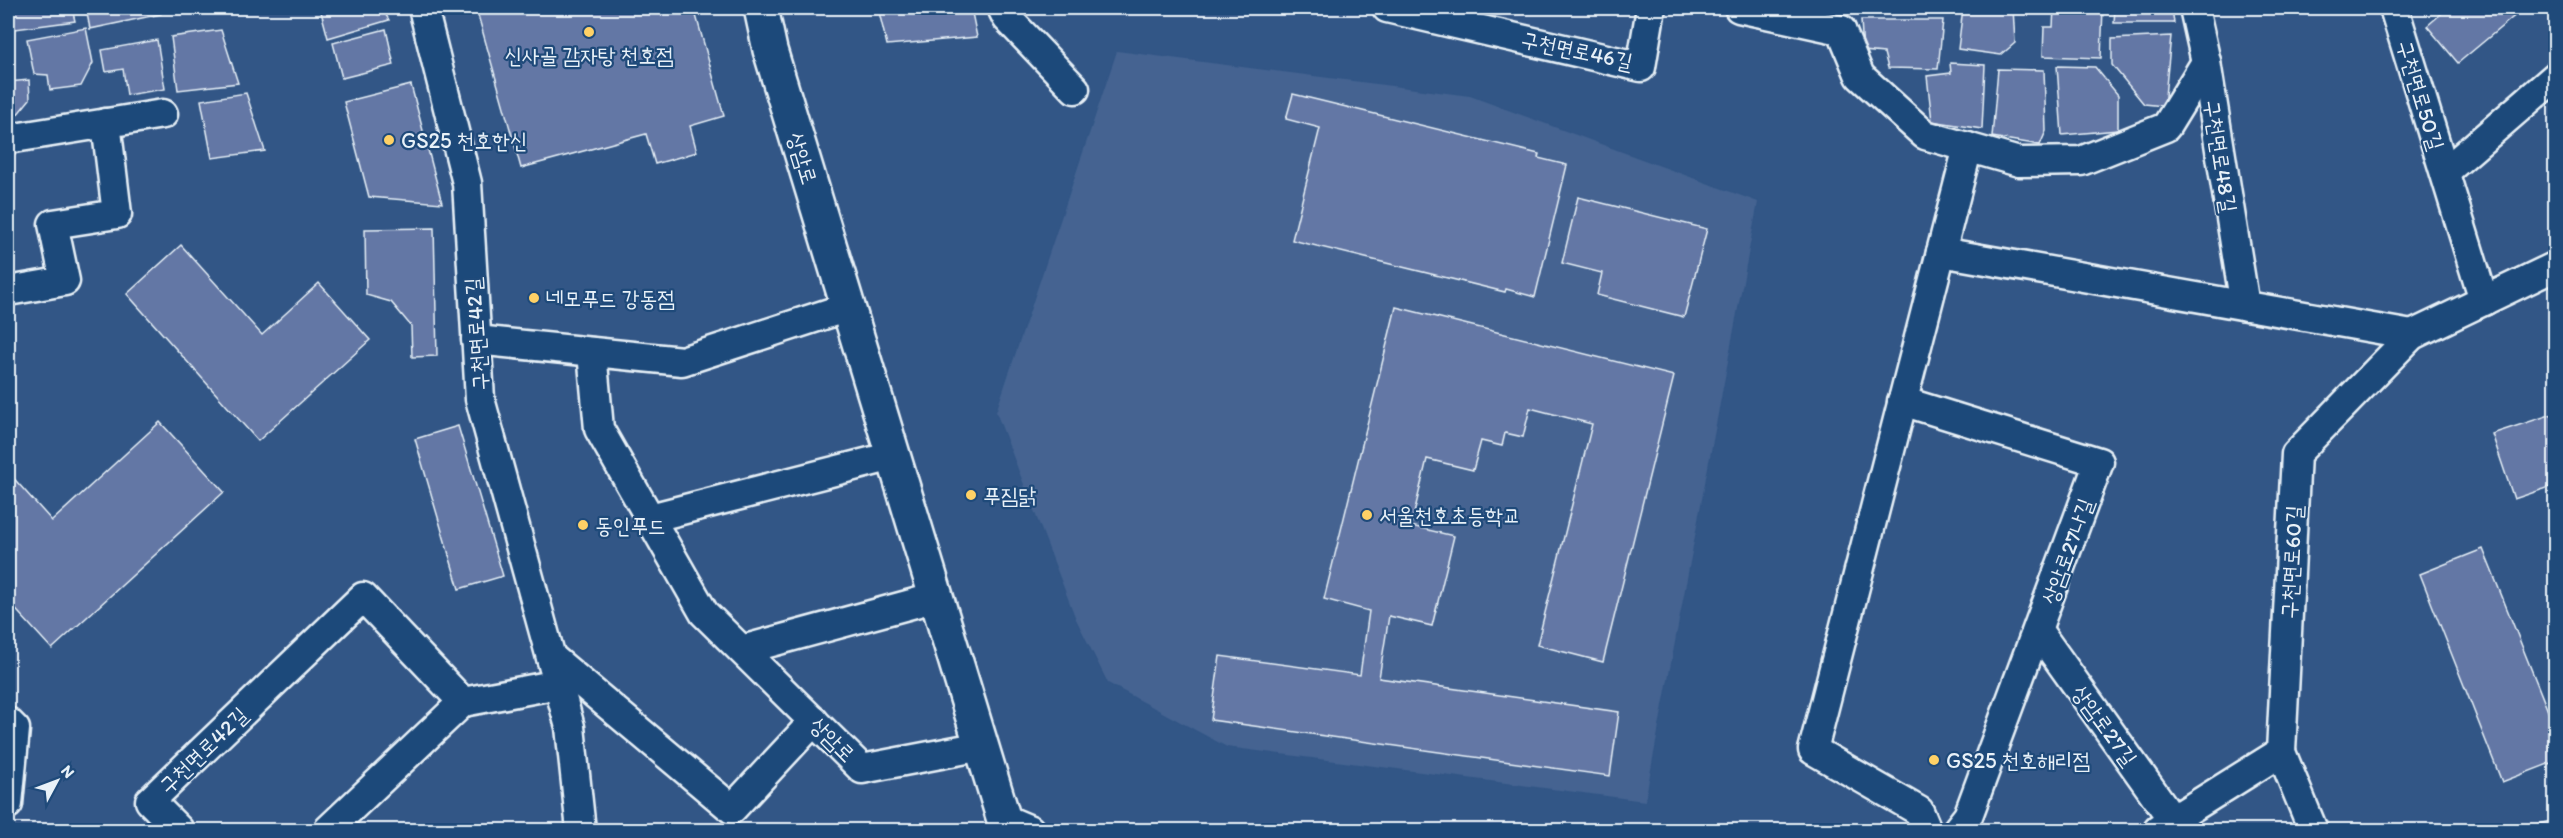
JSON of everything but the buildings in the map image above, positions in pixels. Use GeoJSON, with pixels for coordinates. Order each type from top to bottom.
{"type":"FeatureCollection","features":[{"type":"Feature","properties":{"kind":"street","name":"구천면로42길"},"geometry":{"type":"LineString","coordinates":[[423,8],[466,183],[480,399],[570,727],[581,831]]}},
{"type":"Feature","properties":{"kind":"street","name":"상암로"},"geometry":{"type":"LineString","coordinates":[[761,8],[770,50],[982,746],[1014,827]]}},
{"type":"Feature","properties":{"kind":"street"},"geometry":{"type":"LineString","coordinates":[[1002,8],[1007,18],[1075,89]]}},
{"type":"Feature","properties":{"kind":"street","name":"구천면로46길"},"geometry":{"type":"LineString","coordinates":[[1387,8],[1641,67],[1651,8]]}},
{"type":"Feature","properties":{"kind":"street"},"geometry":{"type":"LineString","coordinates":[[1739,8],[1844,19],[1860,76],[1925,135],[2019,162],[2081,160],[2166,127],[2206,62]]}},
{"type":"Feature","properties":{"kind":"street","name":"구천면로48길"},"geometry":{"type":"LineString","coordinates":[[2194,8],[2206,62],[2245,306]]}},
{"type":"Feature","properties":{"kind":"street","name":"구천면로50길"},"geometry":{"type":"LineString","coordinates":[[2400,11],[2484,301]]}},
{"type":"Feature","properties":{"kind":"street","name":"구천면로50길"},"geometry":{"type":"LineString","coordinates":[[2445,172],[2556,76]]}},
{"type":"Feature","properties":{"kind":"street"},"geometry":{"type":"LineString","coordinates":[[8,139],[163,114]]}},
{"type":"Feature","properties":{"kind":"street"},"geometry":{"type":"LineString","coordinates":[[8,291],[65,281],[52,224],[117,214],[106,123]]}},
{"type":"Feature","properties":{"kind":"street"},"geometry":{"type":"LineString","coordinates":[[1927,831],[1919,811],[1813,750],[1968,147]]}},
{"type":"Feature","properties":{"kind":"street"},"geometry":{"type":"LineString","coordinates":[[1941,252],[2412,335]]}},
{"type":"Feature","properties":{"kind":"street","name":"구천면로60길"},"geometry":{"type":"LineString","coordinates":[[2313,831],[2281,752],[2296,454],[2412,335],[2556,266]]}},
{"type":"Feature","properties":{"kind":"street"},"geometry":{"type":"LineString","coordinates":[[476,340],[682,361],[848,307]]}},
{"type":"Feature","properties":{"kind":"street","name":"상암로"},"geometry":{"type":"LineString","coordinates":[[592,352],[599,429],[704,613],[862,769],[982,746]]}},
{"type":"Feature","properties":{"kind":"street","name":"상암로27나길"},"geometry":{"type":"LineString","coordinates":[[1902,401],[2099,462],[1968,816],[1957,831]]}},
{"type":"Feature","properties":{"kind":"street"},"geometry":{"type":"LineString","coordinates":[[650,518],[893,456]]}},
{"type":"Feature","properties":{"kind":"street","name":"구천면로42길"},"geometry":{"type":"LineString","coordinates":[[179,831],[150,801],[363,597],[463,702]]}},
{"type":"Feature","properties":{"kind":"street"},"geometry":{"type":"LineString","coordinates":[[742,650],[936,597]]}},
{"type":"Feature","properties":{"kind":"street","name":"상암로27길"},"geometry":{"type":"LineString","coordinates":[[2038,631],[2164,825],[2281,752]]}},
{"type":"Feature","properties":{"kind":"street"},"geometry":{"type":"LineString","coordinates":[[551,657],[732,809],[814,721]]}},
{"type":"Feature","properties":{"kind":"street"},"geometry":{"type":"LineString","coordinates":[[328,831],[463,702],[559,684]]}},
{"type":"Feature","properties":{"kind":"street"},"geometry":{"type":"LineString","coordinates":[[8,722],[15,729],[8,804]]}},
{"type":"Feature","properties":{"kind":"shaded area","name":"서울천호초등학교"},"geometry":{"type":"Polygon","coordinates":[[[1117,51],[1470,96],[1758,202],[1645,801],[1227,747],[1108,683],[1076,619],[996,412],[1117,51]]]}},
{"type":"Feature","properties":{"kind":"place","name":"신사골 감자탕 천호점"},"geometry":{"type":"Point","coordinates":[589,32]}},
{"type":"Feature","properties":{"kind":"place","name":"GS25 천호한신"},"geometry":{"type":"Point","coordinates":[389,140]}},
{"type":"Feature","properties":{"kind":"place","name":"네모푸드 강동점"},"geometry":{"type":"Point","coordinates":[534,298]}},
{"type":"Feature","properties":{"kind":"place","name":"푸짐닭"},"geometry":{"type":"Point","coordinates":[971,495]}},
{"type":"Feature","properties":{"kind":"place","name":"서울천호초등학교"},"geometry":{"type":"Point","coordinates":[1367,515]}},
{"type":"Feature","properties":{"kind":"place","name":"동인푸드"},"geometry":{"type":"Point","coordinates":[583,525]}},
{"type":"Feature","properties":{"kind":"place","name":"GS25 천호해리점"},"geometry":{"type":"Point","coordinates":[1934,760]}}]}
